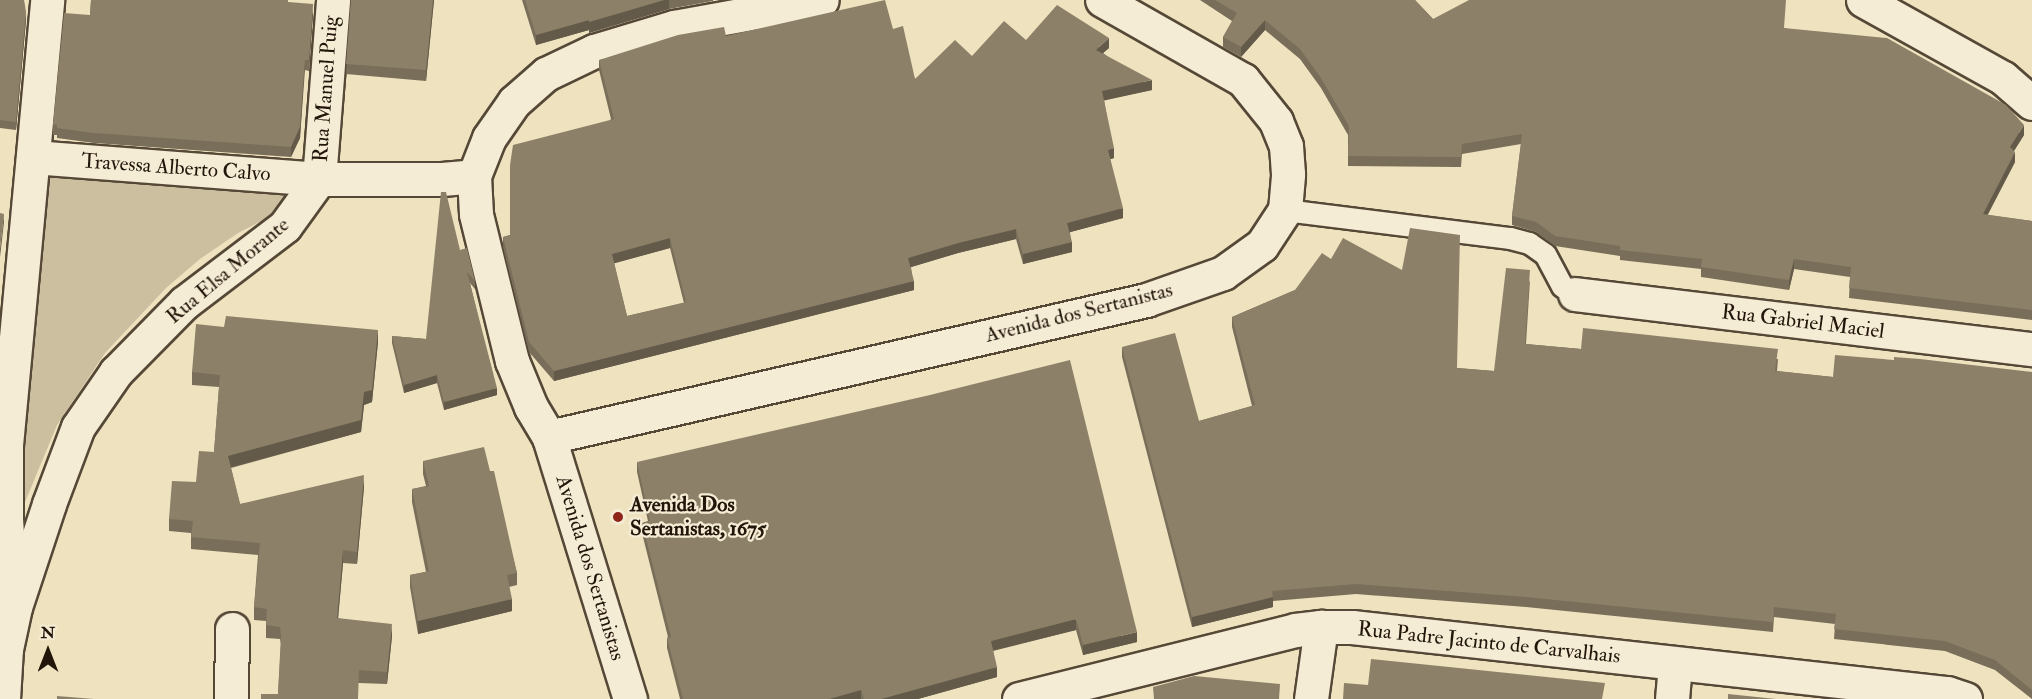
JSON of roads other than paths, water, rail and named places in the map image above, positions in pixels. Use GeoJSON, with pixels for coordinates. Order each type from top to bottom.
{"type":"FeatureCollection","features":[{"type":"Feature","properties":{"kind":"street"},"geometry":{"type":"LineString","coordinates":[[15,607],[9,564],[6,445],[47,0]]}},
{"type":"Feature","properties":{"kind":"street","name":"Rua Manuel Puig"},"geometry":{"type":"LineString","coordinates":[[319,179],[333,0]]}},
{"type":"Feature","properties":{"kind":"street"},"geometry":{"type":"LineString","coordinates":[[319,179],[442,179],[474,176],[489,138],[514,102],[546,74],[594,51],[674,27],[822,0]]}},
{"type":"Feature","properties":{"kind":"street","name":"Avenida dos Sertanistas"},"geometry":{"type":"LineString","coordinates":[[549,437],[1146,300],[1223,273],[1262,245],[1285,210],[1288,174],[1286,146],[1276,121],[1242,80],[1102,0]]}},
{"type":"Feature","properties":{"kind":"street"},"geometry":{"type":"LineString","coordinates":[[1863,0],[2003,78],[2032,103]]}},
{"type":"Feature","properties":{"kind":"street","name":"Travessa Alberto Calvo"},"geometry":{"type":"LineString","coordinates":[[33,157],[319,179]]}},
{"type":"Feature","properties":{"kind":"street","name":"Avenida dos Sertanistas"},"geometry":{"type":"LineString","coordinates":[[474,176],[476,214],[512,360],[531,407],[549,437],[630,699]]}},
{"type":"Feature","properties":{"kind":"street","name":"Rua Elsa Morante"},"geometry":{"type":"LineString","coordinates":[[3,699],[6,649],[15,607],[78,427],[116,372],[184,303],[285,226],[319,179]]}},
{"type":"Feature","properties":{"kind":"street","name":"Rua Gabriel Maciel"},"geometry":{"type":"LineString","coordinates":[[1575,294],[2032,349]]}},
{"type":"Feature","properties":{"kind":"street"},"geometry":{"type":"LineString","coordinates":[[1311,699],[1321,627]]}},
{"type":"Feature","properties":{"kind":"street","name":"Rua Padre Jacinto de Carvalhais"},"geometry":{"type":"LineString","coordinates":[[1025,698],[1295,630],[1352,627],[1947,693],[1965,699]]}},
{"type":"Feature","properties":{"kind":"street"},"geometry":{"type":"LineString","coordinates":[[231,699],[232,629]]}},
{"type":"Feature","properties":{"kind":"street"},"geometry":{"type":"LineString","coordinates":[[1672,699],[1675,664]]}},
{"type":"Feature","properties":{"kind":"lane"},"geometry":{"type":"LineString","coordinates":[[1285,210],[1510,238],[1529,243],[1545,254],[1562,286],[1575,294]]}},
{"type":"Feature","properties":{"kind":"place","name":"Avenida Dos Sertanistas, 1675"},"geometry":{"type":"Point","coordinates":[618,517]}}]}
